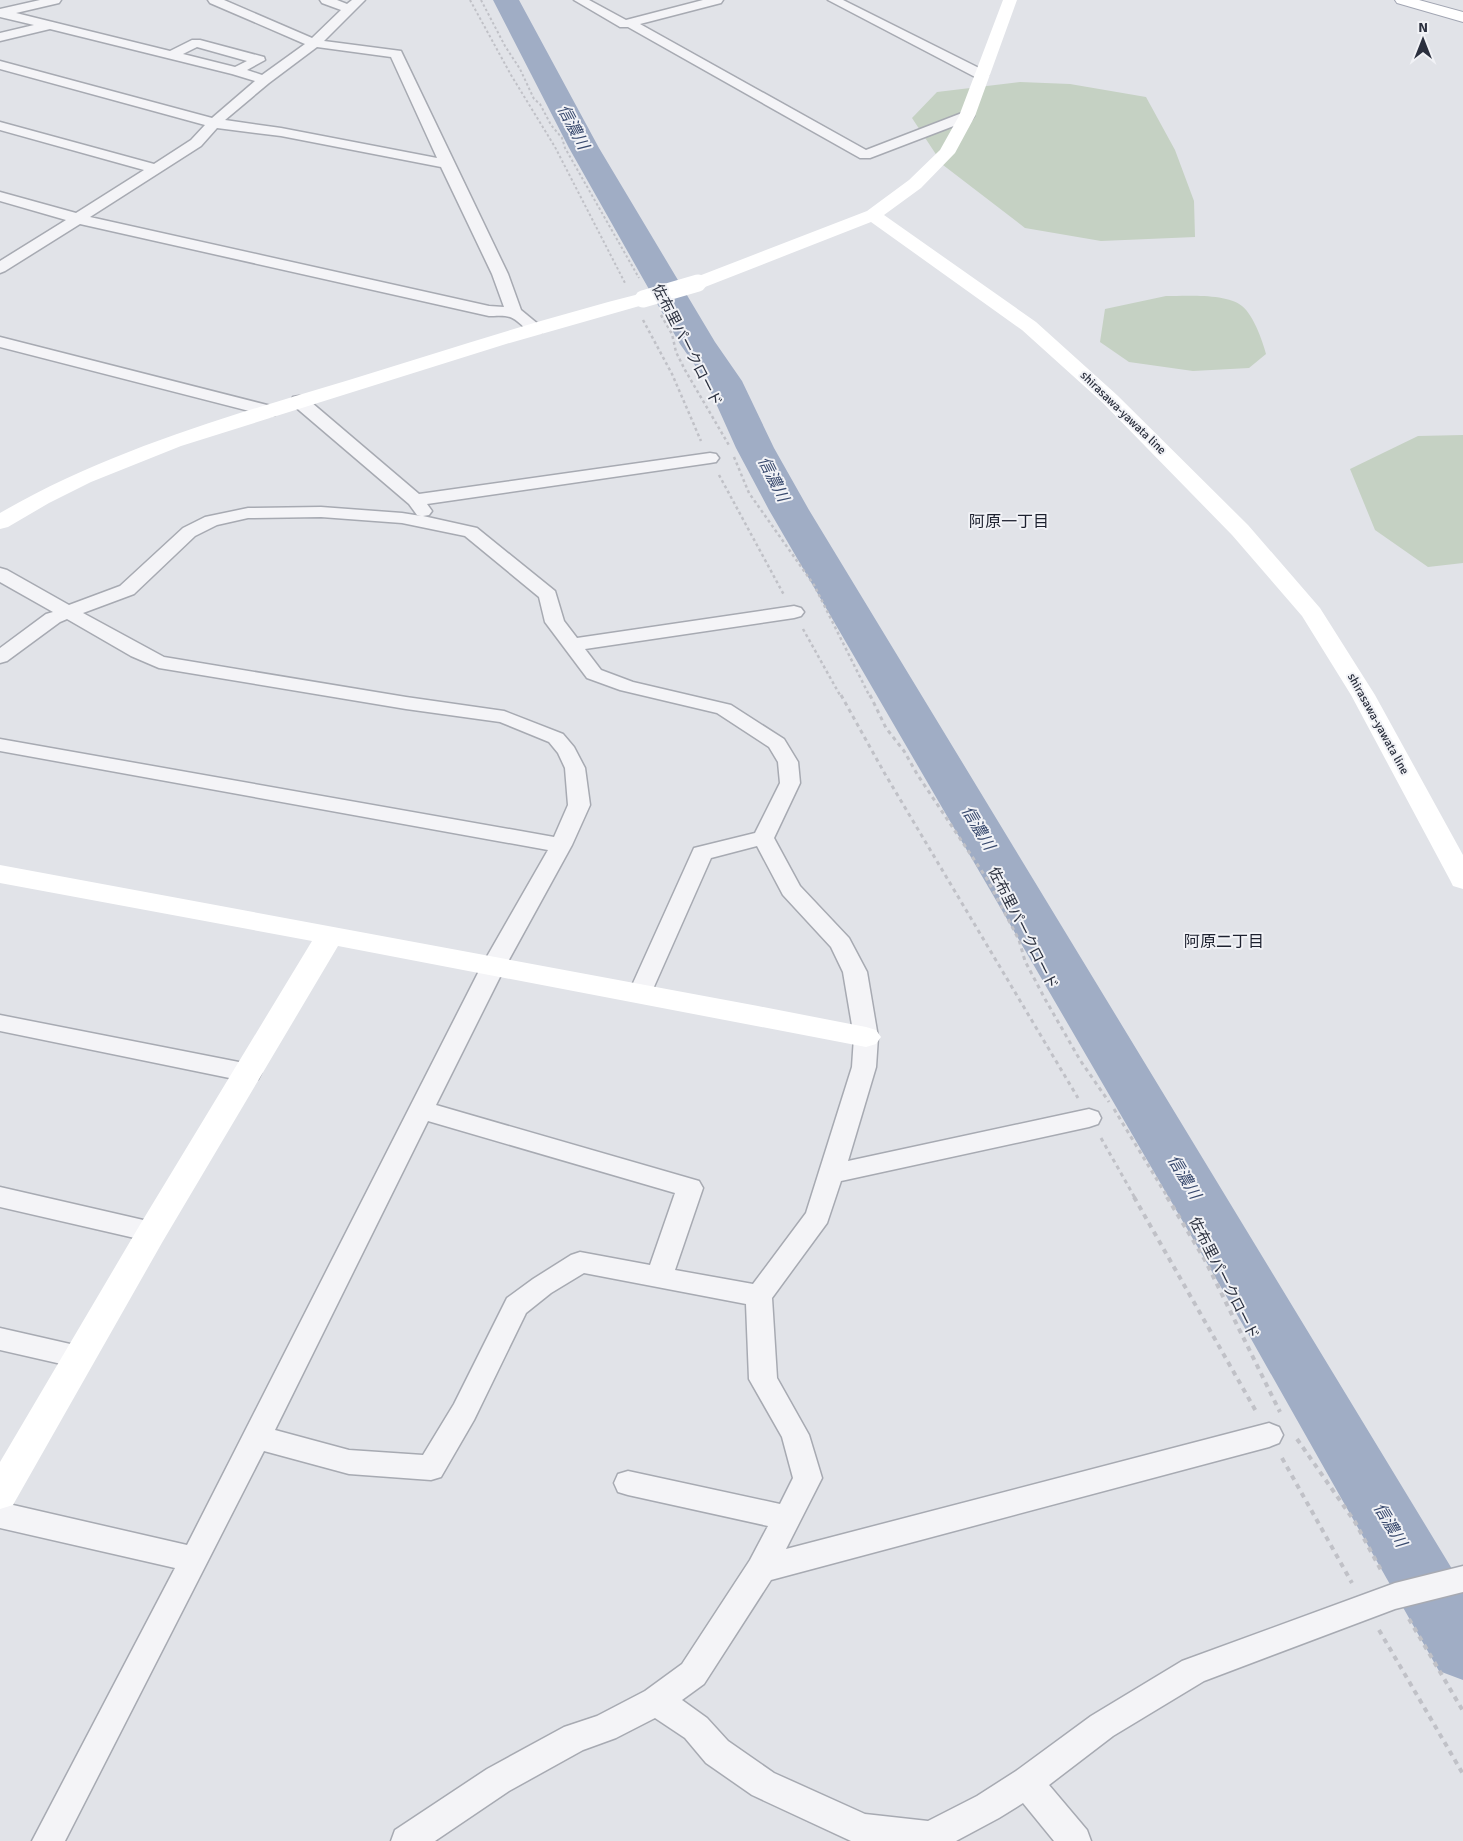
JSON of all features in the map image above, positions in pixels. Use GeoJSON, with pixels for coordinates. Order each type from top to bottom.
{"type":"FeatureCollection","features":[{"type":"Feature","properties":{"kind":"street"},"geometry":{"type":"LineString","coordinates":[[0,13],[55,0]]}},
{"type":"Feature","properties":{"kind":"street"},"geometry":{"type":"LineString","coordinates":[[215,0],[314,43],[396,54],[500,274],[514,312],[536,329]]}},
{"type":"Feature","properties":{"kind":"street"},"geometry":{"type":"LineString","coordinates":[[326,0],[348,8]]}},
{"type":"Feature","properties":{"kind":"street"},"geometry":{"type":"LineString","coordinates":[[0,268],[196,143],[214,123],[264,80],[314,43],[348,8],[359,0]]}},
{"type":"Feature","properties":{"kind":"street"},"geometry":{"type":"LineString","coordinates":[[580,0],[624,24],[717,0]]}},
{"type":"Feature","properties":{"kind":"street"},"geometry":{"type":"LineString","coordinates":[[834,0],[982,75]]}},
{"type":"Feature","properties":{"kind":"street"},"geometry":{"type":"LineString","coordinates":[[0,522],[74,482],[126,459],[299,401],[536,329],[639,294],[698,283],[873,215],[915,184],[947,153],[967,116],[1010,0]]}},
{"type":"Feature","properties":{"kind":"street"},"geometry":{"type":"LineString","coordinates":[[1402,0],[1463,17]]}},
{"type":"Feature","properties":{"kind":"street"},"geometry":{"type":"LineString","coordinates":[[0,13],[236,71],[264,80]]}},
{"type":"Feature","properties":{"kind":"street"},"geometry":{"type":"LineString","coordinates":[[630,23],[865,155],[967,116]]}},
{"type":"Feature","properties":{"kind":"street"},"geometry":{"type":"LineString","coordinates":[[0,37],[53,25]]}},
{"type":"Feature","properties":{"kind":"street"},"geometry":{"type":"LineString","coordinates":[[172,55],[196,43],[259,60],[236,71]]}},
{"type":"Feature","properties":{"kind":"street"},"geometry":{"type":"LineString","coordinates":[[0,65],[214,123],[281,132],[447,164]]}},
{"type":"Feature","properties":{"kind":"street"},"geometry":{"type":"LineString","coordinates":[[0,126],[157,169]]}},
{"type":"Feature","properties":{"kind":"street"},"geometry":{"type":"LineString","coordinates":[[0,196],[79,219],[489,311],[514,312]]}},
{"type":"Feature","properties":{"kind":"street","name":"shirasawa-yawata line"},"geometry":{"type":"LineString","coordinates":[[873,215],[1029,326],[1110,399],[1240,530],[1312,613],[1363,695],[1463,880]]}},
{"type":"Feature","properties":{"kind":"street"},"geometry":{"type":"LineString","coordinates":[[0,342],[269,411]]}},
{"type":"Feature","properties":{"kind":"street"},"geometry":{"type":"LineString","coordinates":[[299,401],[416,500],[431,523]]}},
{"type":"Feature","properties":{"kind":"street"},"geometry":{"type":"LineString","coordinates":[[416,500],[710,458]]}},
{"type":"Feature","properties":{"kind":"street"},"geometry":{"type":"LineString","coordinates":[[0,657],[53,618],[127,590],[189,532],[211,520],[248,514],[321,512],[402,518],[471,532],[548,595],[555,622],[594,674],[627,686],[724,709],[777,743],[788,762],[790,783],[763,838]]}},
{"type":"Feature","properties":{"kind":"street"},"geometry":{"type":"LineString","coordinates":[[0,574],[159,662],[406,703],[504,717],[556,738],[567,751],[575,768],[579,805],[561,845],[493,967],[420,1110],[195,1560],[48,1841]]}},
{"type":"Feature","properties":{"kind":"street"},"geometry":{"type":"LineString","coordinates":[[572,645],[794,612]]}},
{"type":"Feature","properties":{"kind":"street"},"geometry":{"type":"LineString","coordinates":[[0,745],[561,845]]}},
{"type":"Feature","properties":{"kind":"street"},"geometry":{"type":"LineString","coordinates":[[641,992],[702,853],[763,838]]}},
{"type":"Feature","properties":{"kind":"street"},"geometry":{"type":"LineString","coordinates":[[407,1841],[498,1780],[575,1738],[605,1728],[656,1701],[693,1674],[761,1569],[808,1478],[795,1435],[763,1379],[759,1296],[818,1216],[864,1067],[866,1037],[855,972],[841,944],[791,890],[763,838]]}},
{"type":"Feature","properties":{"kind":"street"},"geometry":{"type":"LineString","coordinates":[[0,874],[330,937],[641,992],[866,1037]]}},
{"type":"Feature","properties":{"kind":"street"},"geometry":{"type":"LineString","coordinates":[[0,1494],[152,1232],[330,937]]}},
{"type":"Feature","properties":{"kind":"street"},"geometry":{"type":"LineString","coordinates":[[0,1023],[249,1073]]}},
{"type":"Feature","properties":{"kind":"street"},"geometry":{"type":"LineString","coordinates":[[420,1110],[690,1188],[659,1277]]}},
{"type":"Feature","properties":{"kind":"street"},"geometry":{"type":"LineString","coordinates":[[830,1174],[1089,1118]]}},
{"type":"Feature","properties":{"kind":"street"},"geometry":{"type":"LineString","coordinates":[[0,1197],[152,1232]]}},
{"type":"Feature","properties":{"kind":"street"},"geometry":{"type":"LineString","coordinates":[[256,1437],[349,1462],[431,1468],[464,1412],[516,1306],[542,1286],[580,1262],[759,1296]]}},
{"type":"Feature","properties":{"kind":"street"},"geometry":{"type":"LineString","coordinates":[[0,1339],[79,1357]]}},
{"type":"Feature","properties":{"kind":"street"},"geometry":{"type":"LineString","coordinates":[[761,1569],[1282,1429]]}},
{"type":"Feature","properties":{"kind":"street"},"geometry":{"type":"LineString","coordinates":[[628,1482],[788,1518]]}},
{"type":"Feature","properties":{"kind":"street"},"geometry":{"type":"LineString","coordinates":[[0,1515],[195,1560]]}},
{"type":"Feature","properties":{"kind":"street"},"geometry":{"type":"LineString","coordinates":[[656,1701],[696,1728],[717,1752],[763,1784],[863,1830],[930,1837],[988,1807],[1027,1782],[1102,1726],[1193,1671],[1365,1606],[1395,1596],[1463,1579]]}},
{"type":"Feature","properties":{"kind":"street"},"geometry":{"type":"LineString","coordinates":[[1027,1782],[1075,1841]]}},
{"type":"Feature","properties":{"kind":"path"},"geometry":{"type":"LineString","coordinates":[[470,0],[639,294],[710,458],[794,612],[885,774],[1089,1118],[1282,1429],[1365,1606],[1463,1774]]}},
{"type":"Feature","properties":{"kind":"path","name":"佐布里パークロード"},"geometry":{"type":"LineString","coordinates":[[481,0],[534,98],[546,112],[553,128],[559,132],[566,143],[565,148],[639,294]]}},
{"type":"Feature","properties":{"kind":"path","name":"佐布里パークロード"},"geometry":{"type":"LineString","coordinates":[[659,311],[672,334],[676,352],[689,378],[733,452],[746,487],[814,585],[886,728],[904,750],[917,774],[987,879],[1019,940],[1025,961],[1080,1060],[1124,1124],[1205,1260],[1249,1352],[1282,1429],[1355,1522],[1395,1596],[1463,1711]]}},
{"type":"Feature","properties":{"kind":"green space"},"geometry":{"type":"Polygon","coordinates":[[[1020,82],[1070,84],[1146,97],[1175,150],[1194,201],[1195,237],[1101,241],[1025,228],[943,165],[912,118],[937,92],[1020,82]]]}},
{"type":"Feature","properties":{"kind":"green space"},"geometry":{"type":"Polygon","coordinates":[[[1166,296],[1216,297],[1242,306],[1254,322],[1266,354],[1249,368],[1193,371],[1129,362],[1100,342],[1105,309],[1166,296]]]}},
{"type":"Feature","properties":{"kind":"green space"},"geometry":{"type":"Polygon","coordinates":[[[1463,435],[1463,563],[1428,567],[1375,530],[1350,469],[1418,436],[1463,435]]]}},
{"type":"Feature","properties":{"kind":"waterway","name":"信濃川"},"geometry":{"type":"LineString","coordinates":[[506,0],[584,148],[698,344],[724,381],[755,448],[789,510],[1271,1320],[1463,1649]]}},
{"type":"Feature","properties":{"kind":"district","name":"阿原一丁目"},"geometry":{"type":"Point","coordinates":[1009,522]}},
{"type":"Feature","properties":{"kind":"district","name":"阿原二丁目"},"geometry":{"type":"Point","coordinates":[1224,942]}}]}
